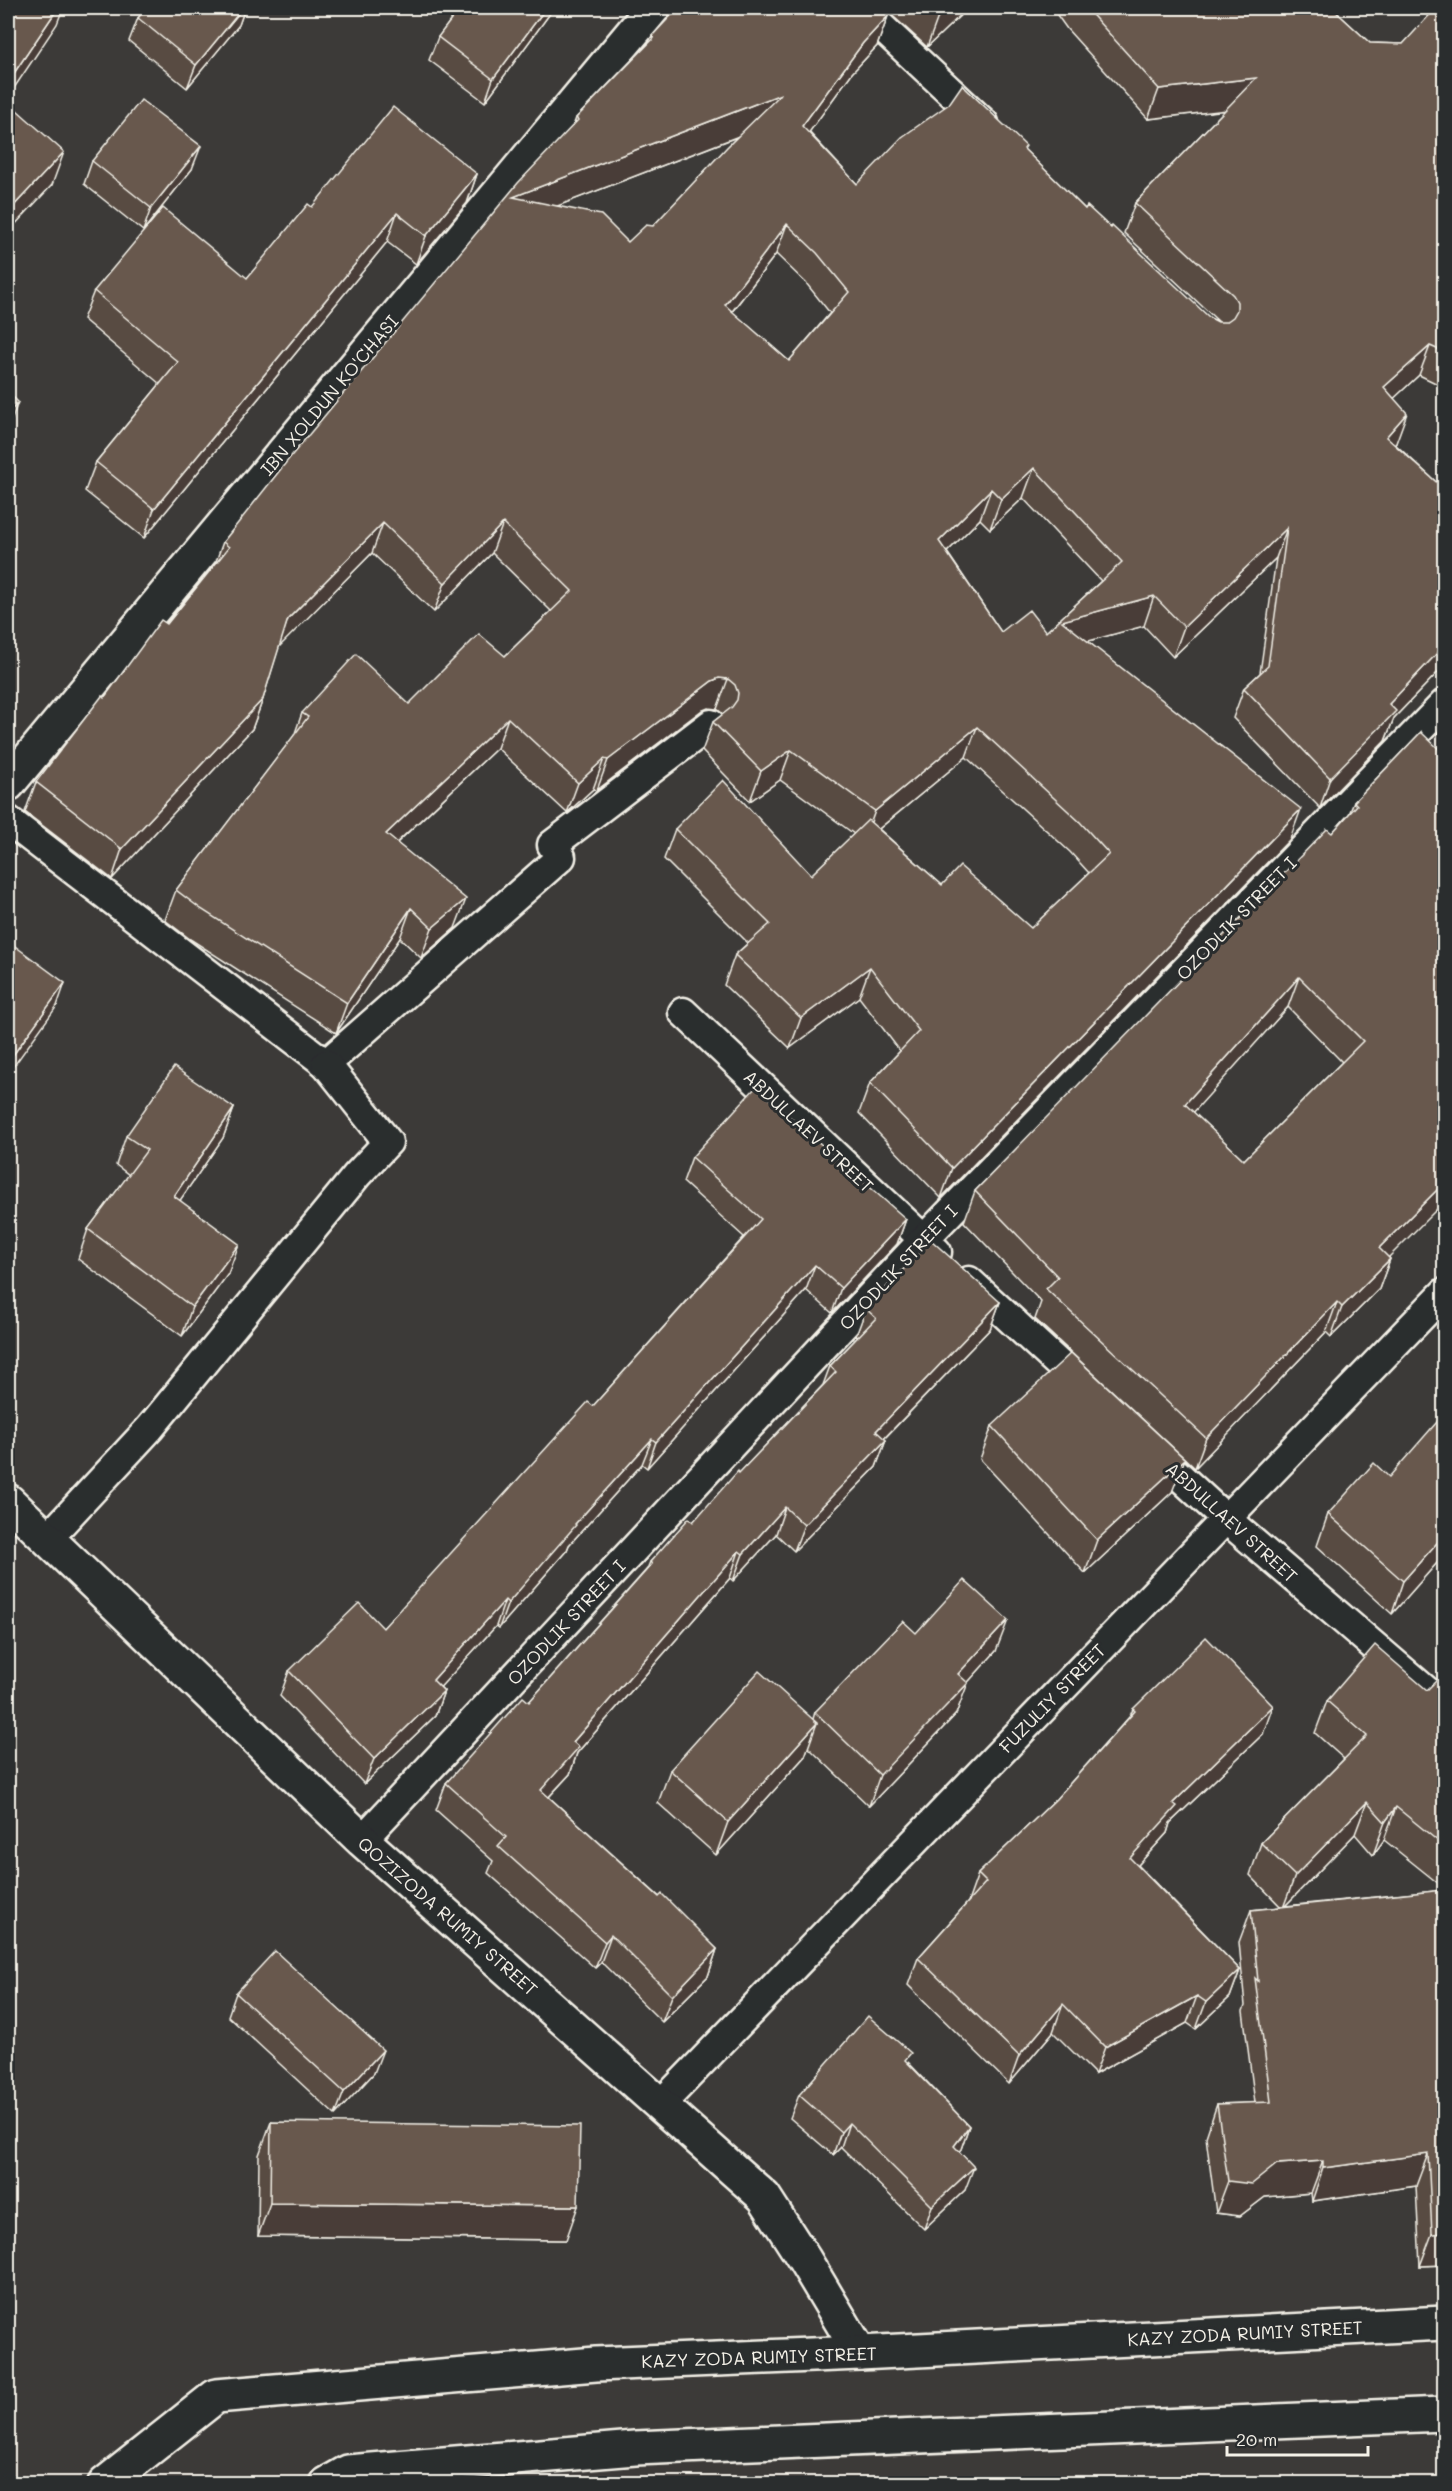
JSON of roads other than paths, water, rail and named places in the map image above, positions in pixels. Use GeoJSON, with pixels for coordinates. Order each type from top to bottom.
{"type":"FeatureCollection","features":[{"type":"Feature","properties":{"kind":"street","name":"IBN XOLDUN KO'CHASI"},"geometry":{"type":"LineString","coordinates":[[8,784],[653,8]]}},
{"type":"Feature","properties":{"kind":"street","name":"QOZIZODA RUMIY STREET"},"geometry":{"type":"LineString","coordinates":[[8,1501],[362,1840],[764,2197],[860,2353]]}},
{"type":"Feature","properties":{"kind":"street","name":"KAZY ZODA RUMIY STREET"},"geometry":{"type":"LineString","coordinates":[[105,2484],[216,2396],[596,2364],[1444,2323]]}},
{"type":"Feature","properties":{"kind":"street"},"geometry":{"type":"LineString","coordinates":[[327,2484],[348,2472],[635,2448],[1444,2414]]}},
{"type":"Feature","properties":{"kind":"lane"},"geometry":{"type":"LineString","coordinates":[[861,8],[1006,144]]}},
{"type":"Feature","properties":{"kind":"lane","name":"OZODLIK STREET I"},"geometry":{"type":"LineString","coordinates":[[362,1840],[924,1239],[1443,710]]}},
{"type":"Feature","properties":{"kind":"lane"},"geometry":{"type":"LineString","coordinates":[[326,1064],[561,858],[552,846],[711,724]]}},
{"type":"Feature","properties":{"kind":"lane"},"geometry":{"type":"LineString","coordinates":[[8,820],[326,1064],[388,1142],[150,1428],[47,1539]]}},
{"type":"Feature","properties":{"kind":"lane","name":"ABDULLAEV STREET"},"geometry":{"type":"LineString","coordinates":[[683,1012],[1105,1407]]}},
{"type":"Feature","properties":{"kind":"lane","name":"FUZULIY STREET"},"geometry":{"type":"LineString","coordinates":[[661,2104],[1444,1293]]}},
{"type":"Feature","properties":{"kind":"lane","name":"ABDULLAEV STREET"},"geometry":{"type":"LineString","coordinates":[[1131,1431],[1226,1519],[1444,1706]]}}]}
